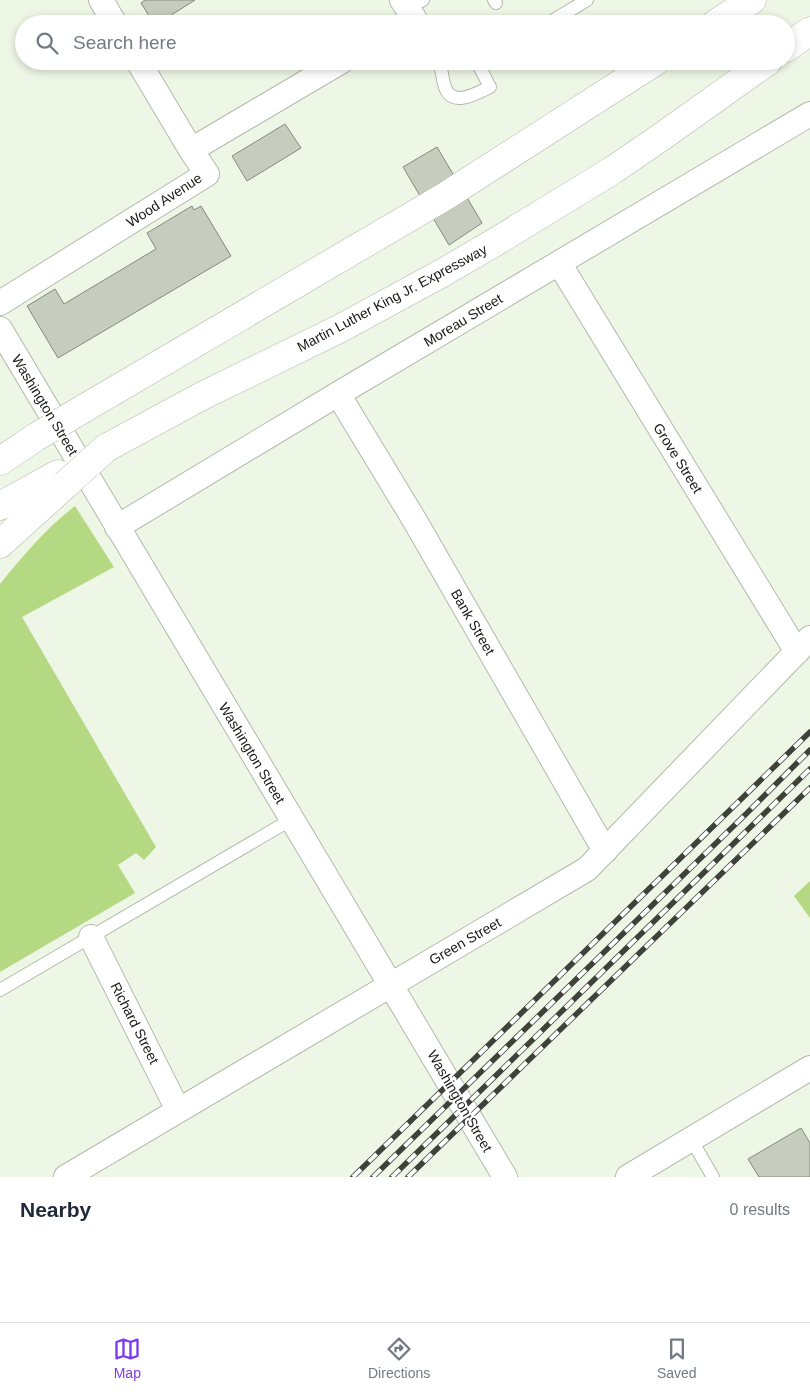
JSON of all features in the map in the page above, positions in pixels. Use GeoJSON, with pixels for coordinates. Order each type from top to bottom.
{"type":"FeatureCollection","features":[{"type":"Feature","properties":{"kind":"highway"},"geometry":{"type":"LineString","coordinates":[[729,15],[752,0]]}},
{"type":"Feature","properties":{"kind":"highway"},"geometry":{"type":"LineString","coordinates":[[795,42],[810,31]]}},
{"type":"Feature","properties":{"kind":"highway"},"geometry":{"type":"LineString","coordinates":[[0,461],[83,409],[444,197],[642,70]]}},
{"type":"Feature","properties":{"kind":"highway","name":"Martin Luther King Jr. Expressway"},"geometry":{"type":"LineString","coordinates":[[62,480],[106,448],[202,396],[341,328],[497,242],[620,165],[755,70]]}},
{"type":"Feature","properties":{"kind":"highway"},"geometry":{"type":"LineString","coordinates":[[0,444],[36,437]]}},
{"type":"Feature","properties":{"kind":"highway"},"geometry":{"type":"LineString","coordinates":[[0,506],[62,480]]}},
{"type":"Feature","properties":{"kind":"highway"},"geometry":{"type":"LineString","coordinates":[[0,544],[62,480]]}},
{"type":"Feature","properties":{"kind":"street"},"geometry":{"type":"LineString","coordinates":[[101,0],[110,15]]}},
{"type":"Feature","properties":{"kind":"street"},"geometry":{"type":"LineString","coordinates":[[143,70],[191,150]]}},
{"type":"Feature","properties":{"kind":"street","name":"Wood Avenue"},"geometry":{"type":"LineString","coordinates":[[0,303],[207,174],[191,150],[327,70]]}},
{"type":"Feature","properties":{"kind":"street","name":"Moreau Street"},"geometry":{"type":"LineString","coordinates":[[117,527],[810,114]]}},
{"type":"Feature","properties":{"kind":"street","name":"Grove Street"},"geometry":{"type":"LineString","coordinates":[[559,263],[803,645]]}},
{"type":"Feature","properties":{"kind":"street","name":"Washington Street"},"geometry":{"type":"LineString","coordinates":[[0,329],[504,1177]]}},
{"type":"Feature","properties":{"kind":"street","name":"Bank Street"},"geometry":{"type":"LineString","coordinates":[[338,394],[415,522],[605,851]]}},
{"type":"Feature","properties":{"kind":"street","name":"Green Street"},"geometry":{"type":"LineString","coordinates":[[66,1177],[93,1170],[178,1110],[587,869],[803,645]]}},
{"type":"Feature","properties":{"kind":"street","name":"Richard Street"},"geometry":{"type":"LineString","coordinates":[[91,936],[178,1110]]}},
{"type":"Feature","properties":{"kind":"street"},"geometry":{"type":"LineString","coordinates":[[628,1177],[810,1068]]}},
{"type":"Feature","properties":{"kind":"lane"},"geometry":{"type":"LineString","coordinates":[[562,15],[587,0]]}},
{"type":"Feature","properties":{"kind":"lane"},"geometry":{"type":"LineString","coordinates":[[443,70],[446,90],[450,95],[461,99],[490,87],[483,70]]}},
{"type":"Feature","properties":{"kind":"lane"},"geometry":{"type":"LineString","coordinates":[[0,990],[292,819]]}},
{"type":"Feature","properties":{"kind":"lane"},"geometry":{"type":"LineString","coordinates":[[691,1139],[713,1177]]}},
{"type":"Feature","properties":{"kind":"green space"},"geometry":{"type":"Polygon","coordinates":[[[75,506],[114,567],[22,617],[156,847],[144,860],[136,853],[118,865],[135,893],[0,972],[0,584],[45,533],[75,506]]]}},
{"type":"Feature","properties":{"kind":"green space"},"geometry":{"type":"Polygon","coordinates":[[[810,881],[810,918],[794,896],[810,881]]]}},
{"type":"Feature","properties":{"kind":"building"},"geometry":{"type":"Polygon","coordinates":[[[145,0],[195,0],[171,15],[148,15],[141,3],[145,0]]]}},
{"type":"Feature","properties":{"kind":"building"},"geometry":{"type":"Polygon","coordinates":[[[285,124],[301,148],[247,181],[232,156],[285,124]]]}},
{"type":"Feature","properties":{"kind":"building"},"geometry":{"type":"Polygon","coordinates":[[[437,147],[482,223],[449,245],[403,167],[437,147]]]}},
{"type":"Feature","properties":{"kind":"building"},"geometry":{"type":"Polygon","coordinates":[[[192,206],[194,210],[201,206],[231,256],[58,358],[27,306],[55,289],[64,304],[156,249],[147,233],[192,206]]]}},
{"type":"Feature","properties":{"kind":"building"},"geometry":{"type":"Polygon","coordinates":[[[801,1128],[810,1143],[810,1177],[759,1177],[748,1159],[801,1128]]]}},
{"type":"Feature","properties":{"kind":"railway"},"geometry":{"type":"LineString","coordinates":[[353,1177],[810,732]]}},
{"type":"Feature","properties":{"kind":"railway"},"geometry":{"type":"LineString","coordinates":[[373,1177],[810,750]]}},
{"type":"Feature","properties":{"kind":"railway"},"geometry":{"type":"LineString","coordinates":[[392,1177],[810,769]]}},
{"type":"Feature","properties":{"kind":"railway"},"geometry":{"type":"LineString","coordinates":[[408,1177],[810,788]]}}]}
